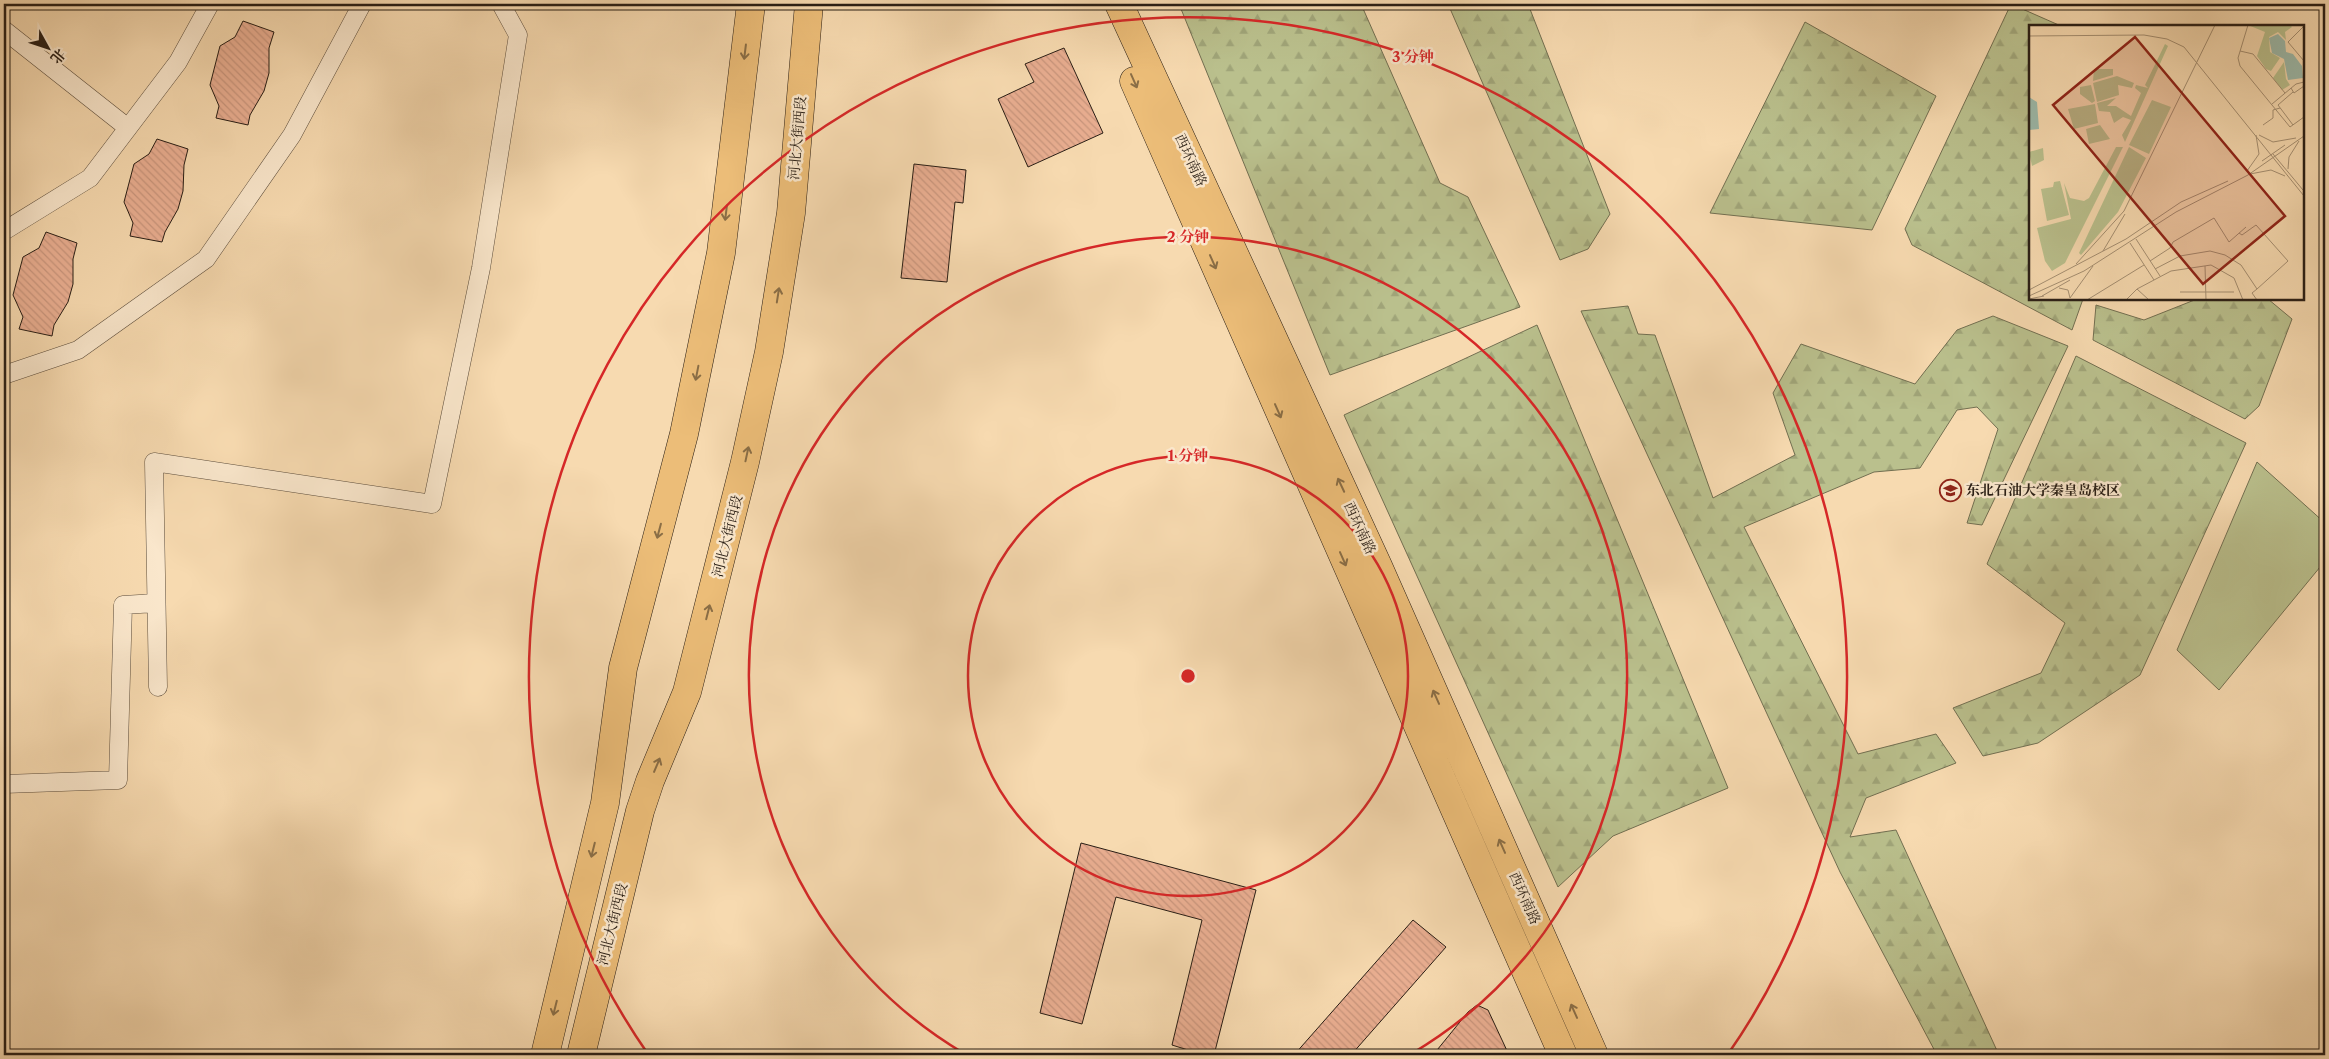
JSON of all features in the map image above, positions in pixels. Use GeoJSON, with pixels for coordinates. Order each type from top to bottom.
{"type":"FeatureCollection","features":[{"type":"Feature","properties":{"kind":"highway"},"geometry":{"type":"LineString","coordinates":[[545,1055],[605,803],[623,668],[684,434],[721,253],[751,4]]}},
{"type":"Feature","properties":{"kind":"highway","name":"河北大街西段"},"geometry":{"type":"LineString","coordinates":[[581,1055],[640,811],[650,781],[687,692],[749,444],[769,352],[791,213],[809,4]]}},
{"type":"Feature","properties":{"kind":"highway","name":"西环南路"},"geometry":{"type":"LineString","coordinates":[[1101,4],[1563,1055]]}},
{"type":"Feature","properties":{"kind":"highway","name":"西环南路"},"geometry":{"type":"LineString","coordinates":[[1119,4],[1378,566],[1594,1055]]}},
{"type":"Feature","properties":{"kind":"street"},"geometry":{"type":"LineString","coordinates":[[4,231],[90,178],[178,62],[210,4]]}},
{"type":"Feature","properties":{"kind":"street"},"geometry":{"type":"LineString","coordinates":[[4,375],[78,350],[206,259],[292,135],[362,4]]}},
{"type":"Feature","properties":{"kind":"street"},"geometry":{"type":"LineString","coordinates":[[158,687],[154,462],[432,504],[481,268],[518,35],[501,4]]}},
{"type":"Feature","properties":{"kind":"street"},"geometry":{"type":"LineString","coordinates":[[4,30],[128,128]]}},
{"type":"Feature","properties":{"kind":"street"},"geometry":{"type":"LineString","coordinates":[[4,784],[118,780],[123,605],[156,603]]}},
{"type":"Feature","properties":{"kind":"green space"},"geometry":{"type":"Polygon","coordinates":[[[1179,4],[1361,4],[1440,183],[1468,197],[1520,307],[1330,375],[1179,4]]]}},
{"type":"Feature","properties":{"kind":"green space"},"geometry":{"type":"Polygon","coordinates":[[[1448,4],[1528,4],[1610,214],[1588,249],[1560,260],[1448,4]]]}},
{"type":"Feature","properties":{"kind":"green space"},"geometry":{"type":"Polygon","coordinates":[[[2011,4],[2059,25],[2029,25],[2029,300],[2083,300],[2072,330],[1912,245],[1905,229],[2011,4]]]}},
{"type":"Feature","properties":{"kind":"green space"},"geometry":{"type":"Polygon","coordinates":[[[1805,22],[1936,96],[1872,230],[1710,213],[1805,22]]]}},
{"type":"Feature","properties":{"kind":"green space"},"geometry":{"type":"Polygon","coordinates":[[[2194,300],[2269,300],[2292,319],[2259,406],[2245,419],[2093,340],[2096,305],[2144,320],[2194,300]]]}},
{"type":"Feature","properties":{"kind":"green space"},"geometry":{"type":"Polygon","coordinates":[[[1628,306],[1638,334],[1655,335],[1713,498],[1795,455],[1773,393],[1801,344],[1915,384],[1957,330],[1993,316],[2068,346],[1982,525],[1967,523],[1998,429],[1977,407],[1957,410],[1920,468],[1874,472],[1744,527],[1858,754],[1936,734],[1956,763],[1866,798],[1850,837],[1896,830],[1999,1055],[1937,1055],[1840,872],[1581,311],[1628,306]]]}},
{"type":"Feature","properties":{"kind":"green space"},"geometry":{"type":"Polygon","coordinates":[[[1537,325],[1728,788],[1613,836],[1558,887],[1344,415],[1537,325]]]}},
{"type":"Feature","properties":{"kind":"green space"},"geometry":{"type":"Polygon","coordinates":[[[2076,356],[2246,443],[2140,675],[2038,743],[1983,756],[1953,708],[2041,673],[2065,623],[1987,564],[2076,356]]]}},
{"type":"Feature","properties":{"kind":"green space"},"geometry":{"type":"Polygon","coordinates":[[[2257,462],[2325,523],[2325,561],[2219,690],[2177,650],[2257,462]]]}},
{"type":"Feature","properties":{"kind":"building"},"geometry":{"type":"Polygon","coordinates":[[[243,21],[274,32],[269,48],[269,73],[264,91],[250,115],[248,125],[216,118],[219,106],[210,85],[220,46],[235,37],[243,21]]]}},
{"type":"Feature","properties":{"kind":"building"},"geometry":{"type":"Polygon","coordinates":[[[1064,48],[1103,133],[1028,167],[998,99],[1034,82],[1025,64],[1064,48]]]}},
{"type":"Feature","properties":{"kind":"building"},"geometry":{"type":"Polygon","coordinates":[[[157,139],[188,149],[184,165],[183,191],[178,209],[165,232],[162,242],[130,236],[133,223],[124,202],[134,164],[149,154],[157,139]]]}},
{"type":"Feature","properties":{"kind":"building"},"geometry":{"type":"Polygon","coordinates":[[[914,164],[966,170],[963,203],[955,202],[947,282],[901,278],[914,164]]]}},
{"type":"Feature","properties":{"kind":"building"},"geometry":{"type":"Polygon","coordinates":[[[46,232],[77,243],[73,259],[73,284],[68,302],[54,325],[52,336],[19,329],[23,317],[13,295],[23,257],[39,248],[46,232]]]}},
{"type":"Feature","properties":{"kind":"building"},"geometry":{"type":"Polygon","coordinates":[[[1081,843],[1256,890],[1214,1055],[1204,1055],[1172,1045],[1202,920],[1116,897],[1082,1024],[1040,1013],[1081,843]]]}},
{"type":"Feature","properties":{"kind":"building"},"geometry":{"type":"Polygon","coordinates":[[[1413,920],[1446,947],[1351,1055],[1294,1055],[1413,920]]]}},
{"type":"Feature","properties":{"kind":"building"},"geometry":{"type":"Polygon","coordinates":[[[1477,1005],[1488,1010],[1509,1055],[1433,1055],[1468,1012],[1477,1005]]]}},
{"type":"Feature","properties":{"kind":"place","name":"东北石油大学秦皇岛校区"},"geometry":{"type":"Point","coordinates":[1950,490]}}]}
